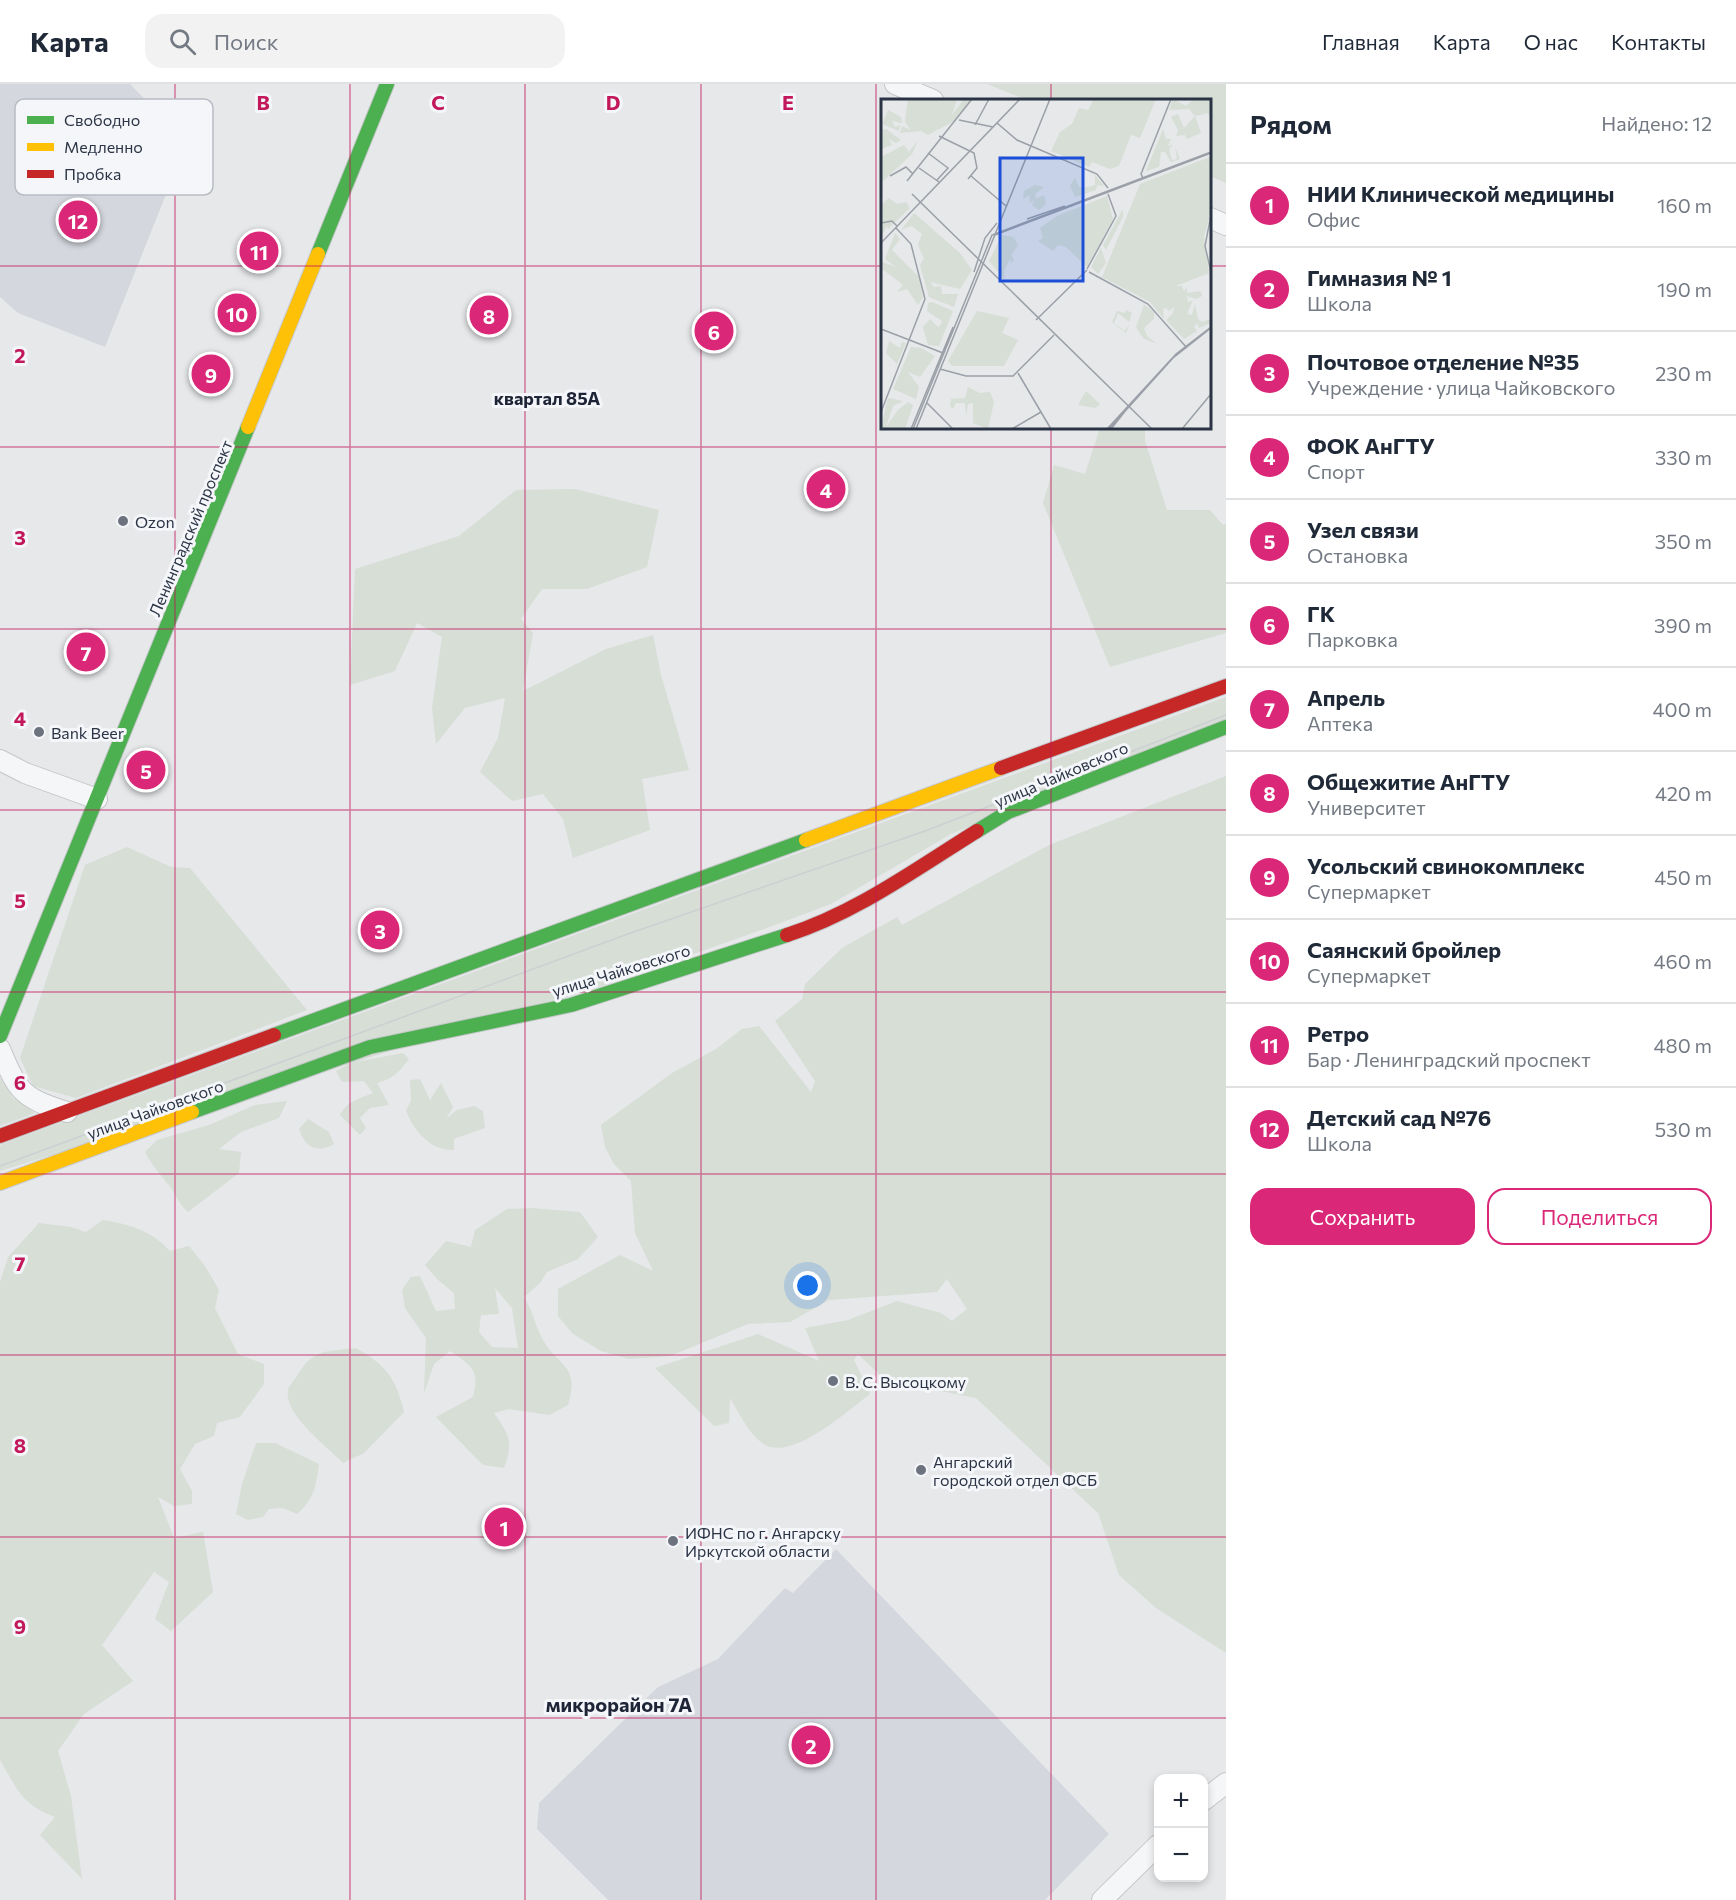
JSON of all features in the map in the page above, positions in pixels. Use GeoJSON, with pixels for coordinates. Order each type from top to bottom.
{"type":"FeatureCollection","features":[{"type":"Feature","properties":{"kind":"main road","name":"Ленинградский проспект"},"geometry":{"type":"LineString","coordinates":[[0,1036],[19,984],[97,799],[387,84]]}},
{"type":"Feature","properties":{"kind":"main road"},"geometry":{"type":"LineString","coordinates":[[0,1136],[1226,686]]}},
{"type":"Feature","properties":{"kind":"main road","name":"улица Чайковского"},"geometry":{"type":"LineString","coordinates":[[0,1183],[370,1047],[571,1005],[815,926],[869,898],[1008,812],[1226,727]]}},
{"type":"Feature","properties":{"kind":"main road","name":"Ленинградский проспект"},"geometry":{"type":"LineString","coordinates":[[0,1006],[19,984]]}},
{"type":"Feature","properties":{"kind":"street"},"geometry":{"type":"LineString","coordinates":[[895,84],[931,99]]}},
{"type":"Feature","properties":{"kind":"street"},"geometry":{"type":"LineString","coordinates":[[1211,219],[1226,225]]}},
{"type":"Feature","properties":{"kind":"street"},"geometry":{"type":"LineString","coordinates":[[0,760],[25,773],[97,799]]}},
{"type":"Feature","properties":{"kind":"street"},"geometry":{"type":"LineString","coordinates":[[0,1049],[19,1090],[37,1103],[67,1112]]}},
{"type":"Feature","properties":{"kind":"street"},"geometry":{"type":"LineString","coordinates":[[1102,1900],[1154,1849]]}},
{"type":"Feature","properties":{"kind":"shaded area"},"geometry":{"type":"Polygon","coordinates":[[[0,84],[130,84],[145,99],[15,99],[15,195],[166,195],[105,347],[18,313],[0,297],[0,84]]]}},
{"type":"Feature","properties":{"kind":"shaded area"},"geometry":{"type":"Polygon","coordinates":[[[987,84],[1226,84],[1226,183],[1211,176],[1211,99],[1024,99],[987,84]]]}},
{"type":"Feature","properties":{"kind":"shaded area"},"geometry":{"type":"Polygon","coordinates":[[[1100,429],[1145,429],[1145,441],[1167,510],[1210,510],[1223,525],[1226,524],[1226,633],[1110,667],[1043,503],[1054,465],[1085,474],[1100,429]]]}},
{"type":"Feature","properties":{"kind":"shaded area"},"geometry":{"type":"Polygon","coordinates":[[[575,489],[659,510],[647,567],[587,589],[542,589],[521,619],[533,633],[523,691],[606,649],[653,635],[661,675],[689,770],[642,779],[650,830],[573,858],[563,819],[543,794],[512,801],[480,772],[498,738],[505,698],[465,708],[436,744],[432,708],[442,637],[417,623],[395,671],[350,685],[355,569],[459,536],[516,490],[575,489]]]}},
{"type":"Feature","properties":{"kind":"shaded area"},"geometry":{"type":"Polygon","coordinates":[[[1226,697],[1226,721],[951,834],[831,904],[612,983],[0,1171],[0,1145],[1226,697]]]}},
{"type":"Feature","properties":{"kind":"shaded area"},"geometry":{"type":"Polygon","coordinates":[[[1226,776],[1226,1653],[1156,1608],[1119,1575],[1098,1513],[976,1398],[885,1380],[858,1354],[854,1360],[870,1394],[818,1433],[787,1447],[774,1448],[762,1443],[752,1433],[730,1398],[729,1423],[714,1426],[655,1368],[758,1334],[819,1361],[805,1328],[848,1320],[897,1301],[941,1313],[952,1321],[967,1309],[947,1279],[937,1292],[829,1300],[790,1322],[748,1324],[670,1356],[629,1359],[601,1351],[573,1334],[558,1316],[558,1289],[620,1255],[653,1271],[635,1233],[631,1181],[614,1164],[605,1147],[601,1125],[672,1073],[716,1049],[742,1029],[759,1026],[811,1092],[815,1081],[775,1021],[802,999],[805,984],[842,948],[897,917],[902,925],[1049,845],[1226,776]]]}},
{"type":"Feature","properties":{"kind":"shaded area"},"geometry":{"type":"Polygon","coordinates":[[[127,847],[171,867],[190,868],[307,1010],[76,1098],[33,1086],[20,1058],[85,865],[127,847]]]}},
{"type":"Feature","properties":{"kind":"shaded area"},"geometry":{"type":"Polygon","coordinates":[[[403,1053],[409,1059],[402,1068],[392,1077],[377,1083],[389,1105],[370,1108],[360,1118],[366,1128],[360,1135],[340,1115],[350,1103],[373,1093],[364,1081],[342,1082],[336,1071],[350,1063],[403,1053]]]}},
{"type":"Feature","properties":{"kind":"shaded area"},"geometry":{"type":"Polygon","coordinates":[[[0,1078],[13,1098],[35,1113],[0,1126],[0,1078]]]}},
{"type":"Feature","properties":{"kind":"shaded area"},"geometry":{"type":"Polygon","coordinates":[[[420,1079],[430,1100],[441,1083],[453,1107],[446,1119],[457,1110],[474,1106],[483,1111],[485,1128],[454,1139],[454,1150],[437,1147],[430,1143],[418,1132],[406,1110],[411,1101],[410,1080],[420,1079]]]}},
{"type":"Feature","properties":{"kind":"shaded area"},"geometry":{"type":"Polygon","coordinates":[[[287,1101],[279,1118],[241,1132],[219,1149],[241,1152],[239,1173],[188,1212],[145,1152],[157,1140],[209,1125],[255,1105],[287,1101]]]}},
{"type":"Feature","properties":{"kind":"shaded area"},"geometry":{"type":"Polygon","coordinates":[[[308,1119],[329,1132],[334,1144],[317,1148],[308,1144],[299,1129],[308,1119]]]}},
{"type":"Feature","properties":{"kind":"shaded area"},"geometry":{"type":"Polygon","coordinates":[[[531,1208],[580,1212],[598,1237],[578,1259],[547,1272],[540,1283],[524,1297],[543,1340],[570,1374],[571,1392],[568,1405],[549,1415],[509,1409],[494,1413],[508,1439],[509,1451],[504,1468],[483,1465],[436,1417],[473,1397],[475,1375],[469,1365],[450,1351],[434,1364],[424,1393],[426,1338],[405,1308],[402,1290],[411,1277],[420,1276],[436,1311],[455,1309],[454,1293],[425,1265],[446,1241],[471,1247],[475,1230],[507,1209],[531,1208]],[[495,1288],[499,1314],[481,1315],[479,1332],[492,1347],[518,1348],[512,1308],[495,1288]]]}},
{"type":"Feature","properties":{"kind":"shaded area"},"geometry":{"type":"Polygon","coordinates":[[[103,1220],[148,1233],[170,1251],[189,1246],[205,1266],[219,1290],[215,1308],[238,1354],[264,1364],[264,1384],[240,1417],[217,1423],[214,1436],[195,1444],[180,1469],[192,1491],[192,1504],[174,1506],[158,1497],[174,1538],[203,1532],[213,1592],[171,1631],[155,1619],[169,1582],[154,1572],[102,1645],[133,1681],[84,1714],[58,1751],[71,1796],[82,1879],[40,1835],[55,1817],[27,1801],[16,1788],[0,1760],[0,1282],[8,1257],[39,1223],[71,1227],[86,1232],[103,1220]]]}},
{"type":"Feature","properties":{"kind":"shaded area"},"geometry":{"type":"Polygon","coordinates":[[[356,1348],[375,1360],[388,1374],[397,1390],[404,1412],[364,1453],[343,1463],[300,1420],[293,1410],[288,1391],[303,1367],[315,1356],[328,1351],[356,1348]]]}},
{"type":"Feature","properties":{"kind":"shaded area"},"geometry":{"type":"Polygon","coordinates":[[[256,1443],[275,1443],[319,1464],[313,1492],[297,1514],[283,1508],[269,1509],[263,1517],[248,1520],[236,1514],[242,1484],[256,1443]]]}},
{"type":"Feature","properties":{"kind":"shaded area"},"geometry":{"type":"Polygon","coordinates":[[[836,1549],[1109,1834],[1045,1900],[608,1900],[537,1829],[539,1803],[658,1687],[718,1659],[785,1588],[793,1593],[836,1549]]]}},
{"type":"Feature","properties":{"kind":"tram line"},"geometry":{"type":"LineString","coordinates":[[0,1166],[625,935],[925,831],[1226,715]]}},
{"type":"Feature","properties":{"kind":"traffic: fast"},"geometry":{"type":"LineString","coordinates":[[318,254],[387,84]]}},
{"type":"Feature","properties":{"kind":"traffic: fast"},"geometry":{"type":"LineString","coordinates":[[0,1036],[248,427]]}},
{"type":"Feature","properties":{"kind":"traffic: fast"},"geometry":{"type":"LineString","coordinates":[[977,831],[1008,812],[1226,727]]}},
{"type":"Feature","properties":{"kind":"traffic: fast"},"geometry":{"type":"LineString","coordinates":[[274,1035],[806,840]]}},
{"type":"Feature","properties":{"kind":"traffic: fast"},"geometry":{"type":"LineString","coordinates":[[192,1112],[370,1047],[571,1005],[787,935]]}},
{"type":"Feature","properties":{"kind":"traffic: slow"},"geometry":{"type":"LineString","coordinates":[[248,427],[318,254]]}},
{"type":"Feature","properties":{"kind":"traffic: slow"},"geometry":{"type":"LineString","coordinates":[[806,840],[1001,768]]}},
{"type":"Feature","properties":{"kind":"traffic: slow"},"geometry":{"type":"LineString","coordinates":[[0,1183],[192,1112]]}},
{"type":"Feature","properties":{"kind":"traffic: jam"},"geometry":{"type":"LineString","coordinates":[[1001,768],[1226,686]]}},
{"type":"Feature","properties":{"kind":"traffic: jam"},"geometry":{"type":"LineString","coordinates":[[787,935],[837,915],[861,902],[977,831]]}},
{"type":"Feature","properties":{"kind":"traffic: jam"},"geometry":{"type":"LineString","coordinates":[[0,1136],[274,1035]]}},
{"type":"Feature","properties":{"kind":"place","name":"Детский сад №76"},"geometry":{"type":"Point","coordinates":[78,220]}},
{"type":"Feature","properties":{"kind":"place","name":"Ретро"},"geometry":{"type":"Point","coordinates":[259,251]}},
{"type":"Feature","properties":{"kind":"place","name":"Саянский бройлер"},"geometry":{"type":"Point","coordinates":[237,313]}},
{"type":"Feature","properties":{"kind":"place","name":"Общежитие АнГТУ"},"geometry":{"type":"Point","coordinates":[489,315]}},
{"type":"Feature","properties":{"kind":"place","name":"ГК"},"geometry":{"type":"Point","coordinates":[714,331]}},
{"type":"Feature","properties":{"kind":"place","name":"Усольский свинокомплекс"},"geometry":{"type":"Point","coordinates":[211,374]}},
{"type":"Feature","properties":{"kind":"place","name":"ФОК АнГТУ"},"geometry":{"type":"Point","coordinates":[826,489]}},
{"type":"Feature","properties":{"kind":"place","name":"Ozon"},"geometry":{"type":"Point","coordinates":[123,521]}},
{"type":"Feature","properties":{"kind":"place","name":"Апрель"},"geometry":{"type":"Point","coordinates":[86,652]}},
{"type":"Feature","properties":{"kind":"place","name":"Bank Beer"},"geometry":{"type":"Point","coordinates":[39,732]}},
{"type":"Feature","properties":{"kind":"place","name":"Узел связи"},"geometry":{"type":"Point","coordinates":[146,770]}},
{"type":"Feature","properties":{"kind":"place","name":"Почтовое отделение №35"},"geometry":{"type":"Point","coordinates":[380,930]}},
{"type":"Feature","properties":{"kind":"place","name":"В. С. Высоцкому"},"geometry":{"type":"Point","coordinates":[833,1381]}},
{"type":"Feature","properties":{"kind":"place","name":"Ангарский городской отдел ФСБ"},"geometry":{"type":"Point","coordinates":[921,1470]}},
{"type":"Feature","properties":{"kind":"place","name":"НИИ Клинической медицины"},"geometry":{"type":"Point","coordinates":[504,1527]}},
{"type":"Feature","properties":{"kind":"place","name":"ИФНС по г. Ангарску Иркутской области"},"geometry":{"type":"Point","coordinates":[673,1541]}},
{"type":"Feature","properties":{"kind":"place","name":"Гимназия № 1"},"geometry":{"type":"Point","coordinates":[811,1745]}},
{"type":"Feature","properties":{"kind":"district","name":"квартал 85А"},"geometry":{"type":"Point","coordinates":[547,398]}},
{"type":"Feature","properties":{"kind":"district","name":"микрорайон 7А"},"geometry":{"type":"Point","coordinates":[619,1704]}}]}
